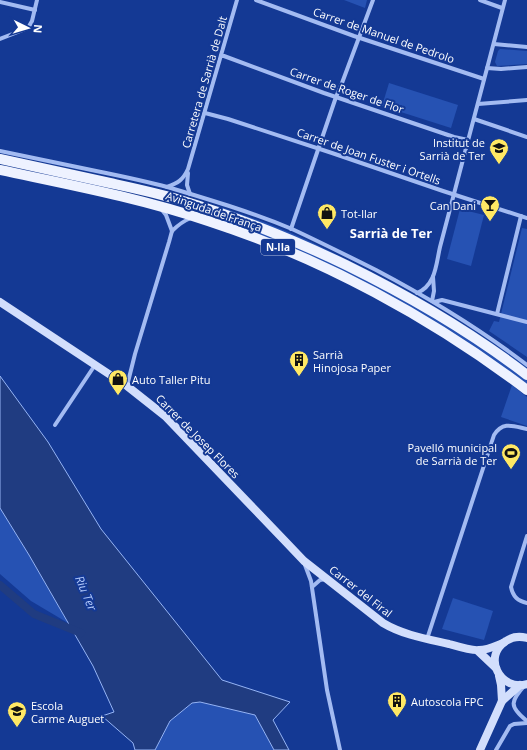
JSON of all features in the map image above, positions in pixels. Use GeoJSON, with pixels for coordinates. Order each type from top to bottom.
{"type":"FeatureCollection","features":[{"type":"Feature","properties":{"kind":"main road","name":"Avinguda de França"},"geometry":{"type":"LineString","coordinates":[[0,159],[147,191],[187,202],[273,232],[383,283],[475,338],[527,375]]}},
{"type":"Feature","properties":{"kind":"main road","name":"Avinguda de França"},"geometry":{"type":"LineString","coordinates":[[0,170],[144,201],[197,217],[247,235],[321,265],[395,303],[450,336],[497,367],[527,390]]}},
{"type":"Feature","properties":{"kind":"street"},"geometry":{"type":"LineString","coordinates":[[0,39],[28,28],[32,21],[37,0]]}},
{"type":"Feature","properties":{"kind":"street","name":"Carretera de Sarrià de Dalt"},"geometry":{"type":"LineString","coordinates":[[166,187],[177,183],[184,177],[188,169],[237,0]]}},
{"type":"Feature","properties":{"kind":"street","name":"Carrer de Manuel de Pedrolo"},"geometry":{"type":"LineString","coordinates":[[256,0],[359,37],[484,79]]}},
{"type":"Feature","properties":{"kind":"street"},"geometry":{"type":"LineString","coordinates":[[291,229],[336,96],[373,0]]}},
{"type":"Feature","properties":{"kind":"street"},"geometry":{"type":"LineString","coordinates":[[480,0],[502,8]]}},
{"type":"Feature","properties":{"kind":"street"},"geometry":{"type":"LineString","coordinates":[[505,0],[440,247],[433,277],[433,301],[442,300],[527,322]]}},
{"type":"Feature","properties":{"kind":"street"},"geometry":{"type":"LineString","coordinates":[[0,2],[34,10]]}},
{"type":"Feature","properties":{"kind":"street"},"geometry":{"type":"LineString","coordinates":[[494,44],[527,47]]}},
{"type":"Feature","properties":{"kind":"street","name":"Carrer de Roger de Flor"},"geometry":{"type":"LineString","coordinates":[[221,56],[324,93],[454,137],[468,140]]}},
{"type":"Feature","properties":{"kind":"street"},"geometry":{"type":"LineString","coordinates":[[487,68],[500,69],[527,67]]}},
{"type":"Feature","properties":{"kind":"street"},"geometry":{"type":"LineString","coordinates":[[478,104],[527,100]]}},
{"type":"Feature","properties":{"kind":"street","name":"Carrer de Joan Fuster i Ortells"},"geometry":{"type":"LineString","coordinates":[[205,113],[319,148],[454,195],[527,218]]}},
{"type":"Feature","properties":{"kind":"street"},"geometry":{"type":"LineString","coordinates":[[474,119],[527,137]]}},
{"type":"Feature","properties":{"kind":"street","name":"Avinguda de França"},"geometry":{"type":"LineString","coordinates":[[0,151],[166,187],[228,206],[291,229],[341,252],[433,301],[484,334],[527,365]]}},
{"type":"Feature","properties":{"kind":"street","name":"Carretera de Sarrià de Dalt"},"geometry":{"type":"LineString","coordinates":[[188,169],[187,185],[190,194]]}},
{"type":"Feature","properties":{"kind":"street"},"geometry":{"type":"LineString","coordinates":[[159,206],[166,215],[172,231]]}},
{"type":"Feature","properties":{"kind":"street"},"geometry":{"type":"LineString","coordinates":[[497,314],[521,216]]}},
{"type":"Feature","properties":{"kind":"street"},"geometry":{"type":"LineString","coordinates":[[127,386],[135,354],[172,231],[186,220],[197,217]]}},
{"type":"Feature","properties":{"kind":"street"},"geometry":{"type":"LineString","coordinates":[[417,293],[424,290],[433,277]]}},
{"type":"Feature","properties":{"kind":"street","name":"Carrer de Josep Flores"},"geometry":{"type":"LineString","coordinates":[[0,302],[127,386],[165,416],[304,561],[312,587],[327,690],[340,750]]}},
{"type":"Feature","properties":{"kind":"street"},"geometry":{"type":"LineString","coordinates":[[55,425],[95,365]]}},
{"type":"Feature","properties":{"kind":"street"},"geometry":{"type":"LineString","coordinates":[[426,639],[494,435],[501,427],[513,426],[527,429]]}},
{"type":"Feature","properties":{"kind":"street"},"geometry":{"type":"LineString","coordinates":[[527,536],[511,588],[512,593],[516,598],[527,603]]}},
{"type":"Feature","properties":{"kind":"street","name":"Carrer del Firal"},"geometry":{"type":"LineString","coordinates":[[304,561],[383,623],[403,633],[478,651],[492,648],[527,631]]}},
{"type":"Feature","properties":{"kind":"street"},"geometry":{"type":"LineString","coordinates":[[312,587],[320,580],[327,579]]}},
{"type":"Feature","properties":{"kind":"street"},"geometry":{"type":"LineString","coordinates":[[516,637],[527,638]]}},
{"type":"Feature","properties":{"kind":"street"},"geometry":{"type":"LineString","coordinates":[[480,750],[502,701],[501,685],[495,662],[498,648],[503,643]]}},
{"type":"Feature","properties":{"kind":"street"},"geometry":{"type":"LineString","coordinates":[[478,651],[497,671],[503,680],[517,686],[524,685]]}},
{"type":"Feature","properties":{"kind":"street"},"geometry":{"type":"LineString","coordinates":[[502,701],[524,685]]}},
{"type":"Feature","properties":{"kind":"street"},"geometry":{"type":"LineString","coordinates":[[524,685],[514,698],[514,705],[516,711],[527,722]]}},
{"type":"Feature","properties":{"kind":"street"},"geometry":{"type":"LineString","coordinates":[[496,750],[510,726],[527,722]]}},
{"type":"Feature","properties":{"kind":"shaded area"},"geometry":{"type":"Polygon","coordinates":[[[344,0],[367,0],[365,8],[344,0]]]}},
{"type":"Feature","properties":{"kind":"shaded area"},"geometry":{"type":"Polygon","coordinates":[[[500,49],[527,51],[527,64],[497,66],[495,62],[500,49]]]}},
{"type":"Feature","properties":{"kind":"shaded area"},"geometry":{"type":"Polygon","coordinates":[[[389,83],[458,105],[451,128],[382,106],[389,83]]]}},
{"type":"Feature","properties":{"kind":"shaded area"},"geometry":{"type":"Polygon","coordinates":[[[218,206],[262,221],[296,235],[401,287],[465,325],[507,353],[527,368],[527,371],[424,303],[218,209],[218,206]]]}},
{"type":"Feature","properties":{"kind":"shaded area"},"geometry":{"type":"Polygon","coordinates":[[[460,209],[484,215],[471,266],[447,259],[460,209]]]}},
{"type":"Feature","properties":{"kind":"shaded area"},"geometry":{"type":"Polygon","coordinates":[[[214,215],[277,237],[342,267],[406,301],[437,319],[498,359],[527,380],[527,386],[449,331],[213,218],[214,215]]]}},
{"type":"Feature","properties":{"kind":"shaded area"},"geometry":{"type":"Polygon","coordinates":[[[522,228],[527,229],[527,357],[489,331],[494,321],[499,322],[522,228]]]}},
{"type":"Feature","properties":{"kind":"shaded area"},"geometry":{"type":"Polygon","coordinates":[[[512,385],[527,397],[527,426],[501,417],[512,385]]]}},
{"type":"Feature","properties":{"kind":"shaded area"},"geometry":{"type":"Polygon","coordinates":[[[0,508],[68,623],[31,601],[0,574],[0,508]]]}},
{"type":"Feature","properties":{"kind":"shaded area"},"geometry":{"type":"Polygon","coordinates":[[[453,598],[493,611],[484,640],[442,629],[453,598]]]}},
{"type":"Feature","properties":{"kind":"shaded area"},"geometry":{"type":"Polygon","coordinates":[[[200,702],[255,715],[274,750],[155,750],[170,721],[192,703],[200,702]]]}},
{"type":"Feature","properties":{"kind":"water","name":"Riu Ter"},"geometry":{"type":"Polygon","coordinates":[[[0,376],[48,442],[101,529],[222,680],[290,702],[273,720],[289,750],[274,750],[255,715],[200,702],[192,703],[170,721],[155,750],[135,750],[133,743],[102,716],[114,712],[93,666],[0,508],[0,376]]]}},
{"type":"Feature","properties":{"kind":"waterway"},"geometry":{"type":"LineString","coordinates":[[0,585],[34,614],[81,633]]}},
{"type":"Feature","properties":{"kind":"place","name":"Institut de Sarrià de Ter"},"geometry":{"type":"Point","coordinates":[499,165]}},
{"type":"Feature","properties":{"kind":"place","name":"Can Dani"},"geometry":{"type":"Point","coordinates":[490,222]}},
{"type":"Feature","properties":{"kind":"place","name":"Tot-llar"},"geometry":{"type":"Point","coordinates":[327,230]}},
{"type":"Feature","properties":{"kind":"place","name":"Sarrià Hinojosa Paper"},"geometry":{"type":"Point","coordinates":[299,377]}},
{"type":"Feature","properties":{"kind":"place","name":"Auto Taller Pitu"},"geometry":{"type":"Point","coordinates":[118,396]}},
{"type":"Feature","properties":{"kind":"place","name":"Pavelló municipal de Sarrià de Ter"},"geometry":{"type":"Point","coordinates":[511,470]}},
{"type":"Feature","properties":{"kind":"place","name":"Autoscola FPC"},"geometry":{"type":"Point","coordinates":[397,718]}},
{"type":"Feature","properties":{"kind":"place","name":"Escola Carme Auguet"},"geometry":{"type":"Point","coordinates":[17,728]}},
{"type":"Feature","properties":{"kind":"district","name":"Sarrià de Ter"},"geometry":{"type":"Point","coordinates":[391,233]}}]}
